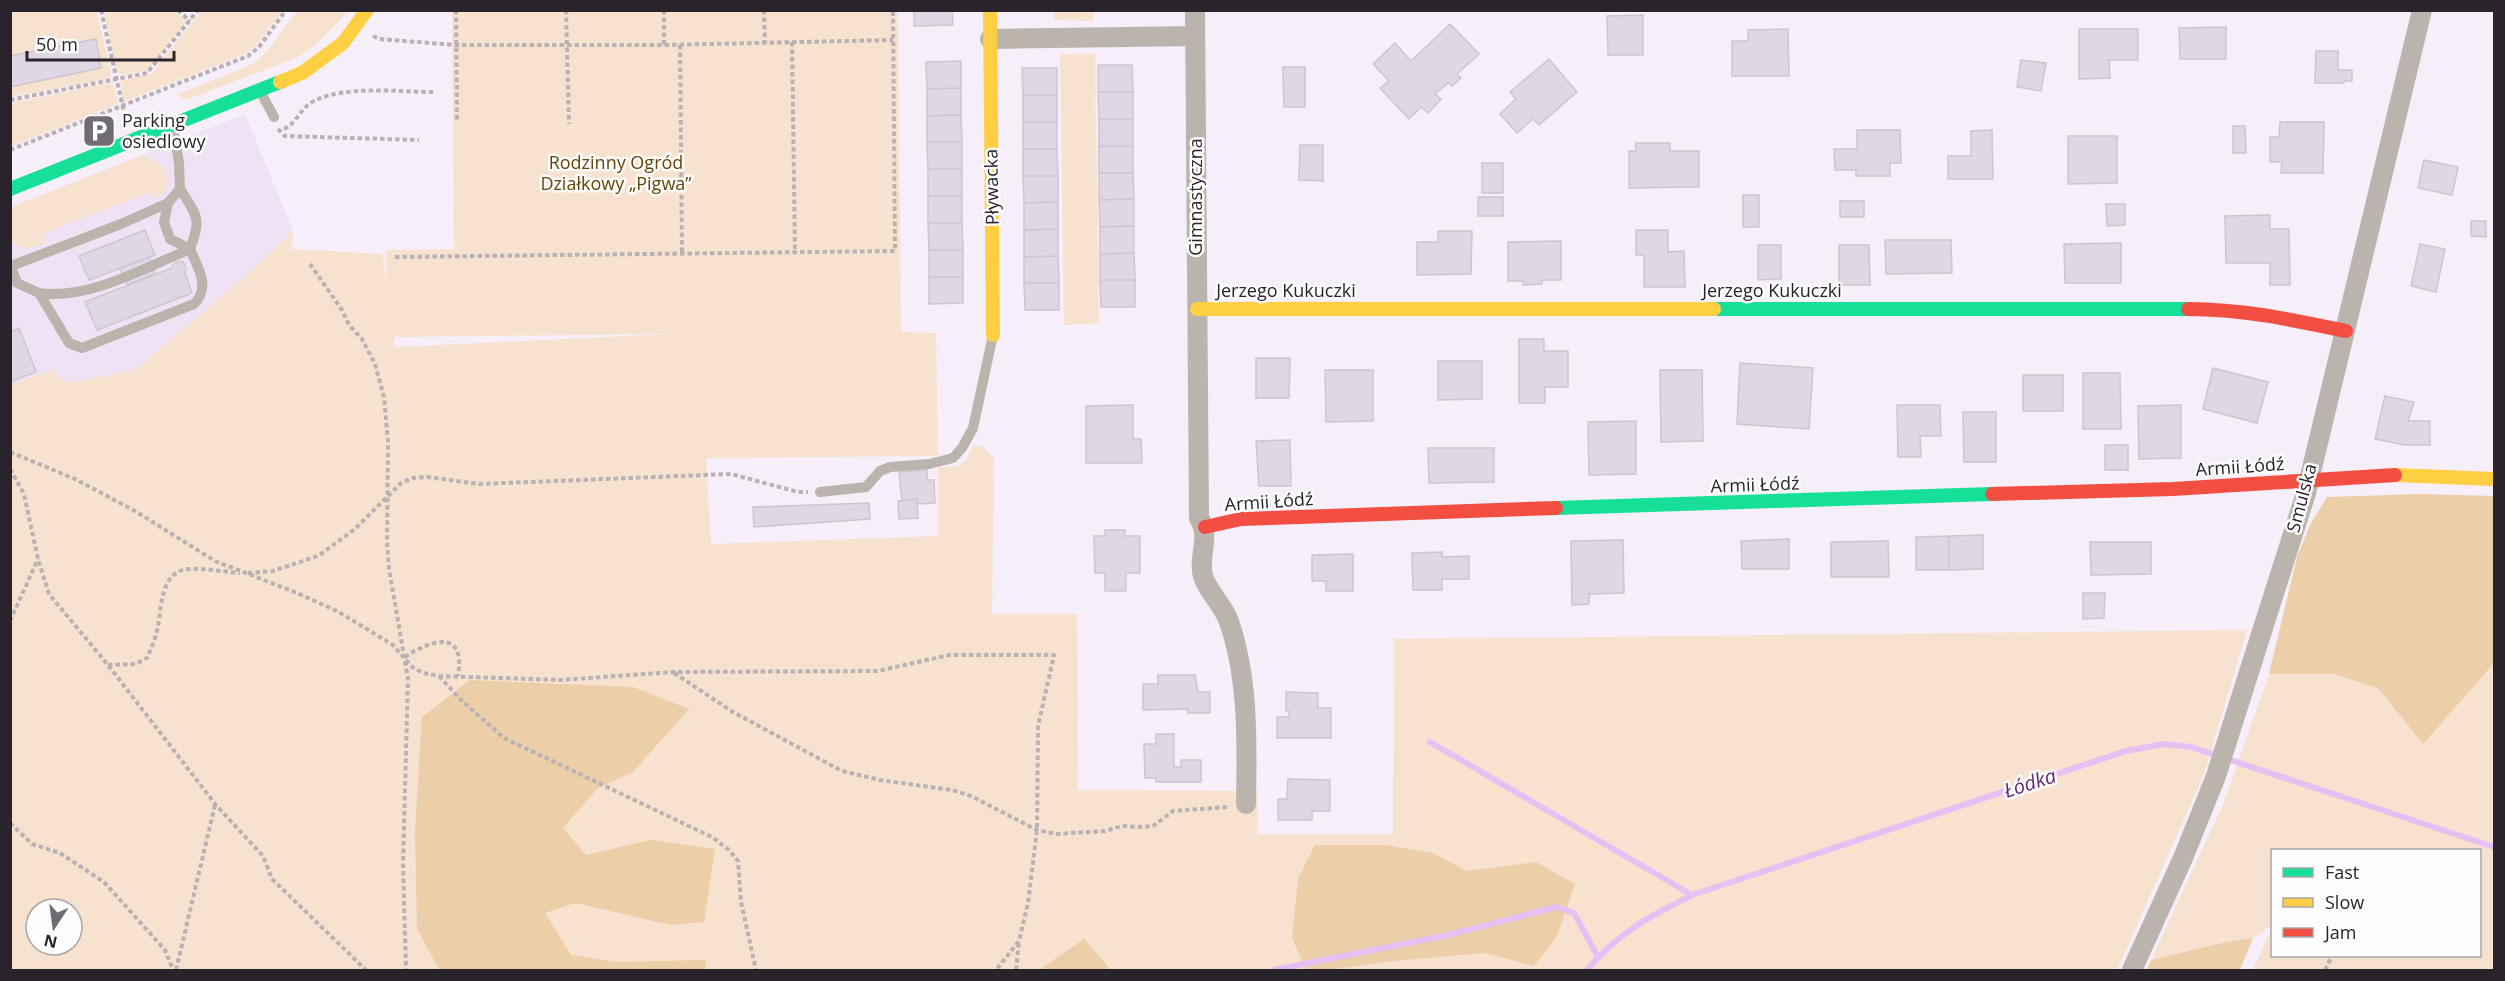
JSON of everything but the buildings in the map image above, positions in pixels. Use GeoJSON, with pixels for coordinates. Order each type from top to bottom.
{"type":"FeatureCollection","features":[{"type":"Feature","properties":{"kind":"street"},"geometry":{"type":"LineString","coordinates":[[10,189],[260,92],[317,64],[343,43],[357,27],[367,10]]}},
{"type":"Feature","properties":{"kind":"street","name":"Pływacka"},"geometry":{"type":"LineString","coordinates":[[990,10],[993,335]]}},
{"type":"Feature","properties":{"kind":"street","name":"Gimnastyczna"},"geometry":{"type":"LineString","coordinates":[[1195,10],[1199,518],[1205,527],[1202,570],[1204,580],[1227,617],[1241,668],[1247,753],[1246,804]]}},
{"type":"Feature","properties":{"kind":"street","name":"Smulska"},"geometry":{"type":"LineString","coordinates":[[2132,970],[2183,858],[2216,777],[2306,494],[2307,480],[2346,331],[2422,10]]}},
{"type":"Feature","properties":{"kind":"street"},"geometry":{"type":"LineString","coordinates":[[990,39],[1195,36]]}},
{"type":"Feature","properties":{"kind":"street","name":"Jerzego Kukuczki"},"geometry":{"type":"LineString","coordinates":[[1197,309],[2220,309],[2257,313],[2346,331]]}},
{"type":"Feature","properties":{"kind":"street","name":"Armii Łódź"},"geometry":{"type":"LineString","coordinates":[[1205,527],[1240,519],[2174,489],[2386,476],[2494,479]]}},
{"type":"Feature","properties":{"kind":"lane"},"geometry":{"type":"LineString","coordinates":[[260,92],[276,122]]}},
{"type":"Feature","properties":{"kind":"lane"},"geometry":{"type":"LineString","coordinates":[[39,293],[69,343],[82,348],[194,304],[202,296],[204,286],[190,249],[198,228],[195,213],[180,189],[179,163],[172,126]]}},
{"type":"Feature","properties":{"kind":"lane"},"geometry":{"type":"LineString","coordinates":[[180,189],[168,203],[121,224],[11,265],[17,283],[39,293],[67,295],[124,277],[190,249]]}},
{"type":"Feature","properties":{"kind":"lane"},"geometry":{"type":"LineString","coordinates":[[168,203],[164,222],[170,239],[190,249]]}},
{"type":"Feature","properties":{"kind":"lane"},"geometry":{"type":"LineString","coordinates":[[820,492],[866,488],[880,471],[890,467],[929,464],[953,458],[974,428],[993,335]]}},
{"type":"Feature","properties":{"kind":"path"},"geometry":{"type":"LineString","coordinates":[[101,10],[124,112]]}},
{"type":"Feature","properties":{"kind":"path"},"geometry":{"type":"LineString","coordinates":[[178,10],[190,21]]}},
{"type":"Feature","properties":{"kind":"path"},"geometry":{"type":"LineString","coordinates":[[10,100],[147,73],[153,69],[198,10]]}},
{"type":"Feature","properties":{"kind":"path"},"geometry":{"type":"LineString","coordinates":[[10,150],[248,56],[259,47],[286,10]]}},
{"type":"Feature","properties":{"kind":"path"},"geometry":{"type":"LineString","coordinates":[[456,10],[457,120]]}},
{"type":"Feature","properties":{"kind":"path"},"geometry":{"type":"LineString","coordinates":[[566,10],[569,124]]}},
{"type":"Feature","properties":{"kind":"path"},"geometry":{"type":"LineString","coordinates":[[664,10],[664,45]]}},
{"type":"Feature","properties":{"kind":"path"},"geometry":{"type":"LineString","coordinates":[[764,10],[765,43]]}},
{"type":"Feature","properties":{"kind":"path"},"geometry":{"type":"LineString","coordinates":[[395,257],[895,251],[893,10]]}},
{"type":"Feature","properties":{"kind":"path"},"geometry":{"type":"LineString","coordinates":[[357,27],[379,39],[456,45],[680,45],[893,40]]}},
{"type":"Feature","properties":{"kind":"path"},"geometry":{"type":"LineString","coordinates":[[792,42],[795,253]]}},
{"type":"Feature","properties":{"kind":"path"},"geometry":{"type":"LineString","coordinates":[[680,45],[682,254]]}},
{"type":"Feature","properties":{"kind":"path"},"geometry":{"type":"LineString","coordinates":[[276,122],[285,129],[291,125],[303,108],[326,96],[348,92],[434,92]]}},
{"type":"Feature","properties":{"kind":"path"},"geometry":{"type":"LineString","coordinates":[[276,122],[285,136],[419,140]]}},
{"type":"Feature","properties":{"kind":"path"},"geometry":{"type":"LineString","coordinates":[[310,264],[342,310],[349,325],[362,339],[375,364],[384,397],[388,442],[389,569],[405,657],[408,710],[403,864],[406,970]]}},
{"type":"Feature","properties":{"kind":"path"},"geometry":{"type":"LineString","coordinates":[[10,452],[75,479],[135,511],[215,561],[337,611],[393,645],[412,667],[423,673],[439,676],[560,680],[673,672],[878,671],[949,655],[1054,655],[1038,726],[1037,830],[1028,903],[1019,941],[1016,970]]}},
{"type":"Feature","properties":{"kind":"path"},"geometry":{"type":"LineString","coordinates":[[10,469],[24,494],[38,559],[49,594],[108,665],[216,805],[263,856],[272,879],[366,970]]}},
{"type":"Feature","properties":{"kind":"path"},"geometry":{"type":"LineString","coordinates":[[108,665],[135,664],[147,658],[157,634],[164,590],[169,580],[177,572],[188,569],[245,574],[273,571],[318,556],[355,529],[401,483],[420,478],[479,484],[731,474],[798,492],[820,492]]}},
{"type":"Feature","properties":{"kind":"path"},"geometry":{"type":"LineString","coordinates":[[10,621],[38,559]]}},
{"type":"Feature","properties":{"kind":"path"},"geometry":{"type":"LineString","coordinates":[[405,657],[426,644],[438,641],[450,643],[457,650],[460,663],[458,676]]}},
{"type":"Feature","properties":{"kind":"path"},"geometry":{"type":"LineString","coordinates":[[673,672],[733,712],[842,771],[880,780],[952,790],[971,796],[1037,830],[1056,834],[1105,831],[1122,826],[1153,826],[1173,811],[1246,804]]}},
{"type":"Feature","properties":{"kind":"path"},"geometry":{"type":"LineString","coordinates":[[439,676],[462,701],[504,738],[712,837],[729,850],[738,861],[741,902],[756,970]]}},
{"type":"Feature","properties":{"kind":"path"},"geometry":{"type":"LineString","coordinates":[[174,970],[216,805]]}},
{"type":"Feature","properties":{"kind":"path"},"geometry":{"type":"LineString","coordinates":[[10,823],[32,844],[60,853],[104,882],[165,950],[174,970]]}},
{"type":"Feature","properties":{"kind":"path"},"geometry":{"type":"LineString","coordinates":[[996,970],[1019,941]]}},
{"type":"Feature","properties":{"kind":"shaded area"},"geometry":{"type":"Polygon","coordinates":[[[245,114],[293,231],[239,282],[135,370],[11,395],[11,207],[245,114]]]}},
{"type":"Feature","properties":{"kind":"shaded area"},"geometry":{"type":"Polygon","coordinates":[[[2420,494],[2494,496],[2494,663],[2423,744],[2378,688],[2334,674],[2269,674],[2297,557],[2310,525],[2327,497],[2420,494]]]}},
{"type":"Feature","properties":{"kind":"shaded area"},"geometry":{"type":"Polygon","coordinates":[[[470,680],[633,687],[689,709],[633,772],[598,788],[563,828],[586,855],[651,840],[715,849],[704,922],[671,925],[575,903],[545,913],[571,955],[616,962],[706,960],[705,970],[439,970],[417,928],[415,832],[422,717],[470,680]]]}},
{"type":"Feature","properties":{"kind":"shaded area"},"geometry":{"type":"Polygon","coordinates":[[[1315,845],[1385,845],[1433,853],[1467,871],[1536,862],[1575,884],[1557,936],[1534,966],[1485,953],[1403,960],[1328,970],[1306,970],[1292,938],[1298,879],[1315,845]]]}},
{"type":"Feature","properties":{"kind":"shaded area"},"geometry":{"type":"Polygon","coordinates":[[[2253,938],[2240,970],[2146,970],[2151,960],[2253,938]]]}},
{"type":"Feature","properties":{"kind":"shaded area"},"geometry":{"type":"Polygon","coordinates":[[[1084,939],[1111,970],[1039,970],[1084,939]]]}},
{"type":"Feature","properties":{"kind":"green space"},"geometry":{"type":"Polygon","coordinates":[[[202,10],[282,11],[257,44],[247,53],[123,102],[120,81],[151,74],[202,10]]]}},
{"type":"Feature","properties":{"kind":"green space"},"geometry":{"type":"Polygon","coordinates":[[[10,11],[97,11],[110,78],[11,97],[10,11]]]}},
{"type":"Feature","properties":{"kind":"green space"},"geometry":{"type":"Polygon","coordinates":[[[104,11],[175,11],[187,21],[147,70],[122,75],[116,71],[104,11]]]}},
{"type":"Feature","properties":{"kind":"green space"},"geometry":{"type":"Polygon","coordinates":[[[297,11],[349,11],[316,44],[296,58],[186,100],[176,95],[255,63],[268,50],[297,11]]]}},
{"type":"Feature","properties":{"kind":"green space","name":"Rodzinny Ogród Działkowy „Pigwa”"},"geometry":{"type":"Polygon","coordinates":[[[452,11],[898,11],[901,332],[936,333],[938,456],[706,458],[711,544],[938,536],[938,468],[961,464],[967,458],[973,445],[983,447],[994,458],[992,614],[1077,614],[1078,790],[1257,791],[1258,834],[1393,834],[1394,639],[2247,630],[2204,774],[2117,970],[11,970],[11,385],[54,369],[58,378],[68,383],[135,370],[239,282],[293,231],[292,249],[382,254],[386,282],[386,250],[454,249],[452,11]],[[671,334],[394,337],[395,347],[671,334]]]}},
{"type":"Feature","properties":{"kind":"green space"},"geometry":{"type":"Polygon","coordinates":[[[1054,11],[1093,11],[1093,21],[1054,20],[1054,11]]]}},
{"type":"Feature","properties":{"kind":"green space"},"geometry":{"type":"Polygon","coordinates":[[[1060,54],[1095,54],[1099,323],[1064,325],[1060,54]]]}},
{"type":"Feature","properties":{"kind":"green space"},"geometry":{"type":"Polygon","coordinates":[[[109,83],[114,85],[118,104],[11,146],[11,103],[109,83]]]}},
{"type":"Feature","properties":{"kind":"green space"},"geometry":{"type":"Polygon","coordinates":[[[141,156],[157,163],[167,175],[168,182],[162,194],[153,199],[151,192],[44,233],[45,244],[27,247],[11,242],[11,207],[141,156]]]}},
{"type":"Feature","properties":{"kind":"green space"},"geometry":{"type":"Polygon","coordinates":[[[2494,663],[2494,970],[2253,970],[2271,930],[2271,957],[2481,957],[2481,849],[2271,849],[2271,926],[2253,938],[2151,960],[2224,802],[2269,674],[2334,674],[2378,688],[2423,743],[2494,663]]]}},
{"type":"Feature","properties":{"kind":"waterway"},"geometry":{"type":"LineString","coordinates":[[1430,742],[1692,895]]}},
{"type":"Feature","properties":{"kind":"waterway","name":"Łódka"},"geometry":{"type":"LineString","coordinates":[[1587,970],[1635,926],[1692,895],[2126,751],[2164,744],[2191,747],[2494,847]]}},
{"type":"Feature","properties":{"kind":"waterway"},"geometry":{"type":"LineString","coordinates":[[1274,970],[1448,935],[1556,907],[1574,913],[1598,957]]}},
{"type":"Feature","properties":{"kind":"traffic: fast"},"geometry":{"type":"LineString","coordinates":[[10,189],[280,82]]}},
{"type":"Feature","properties":{"kind":"traffic: fast"},"geometry":{"type":"LineString","coordinates":[[1714,309],[2188,309]]}},
{"type":"Feature","properties":{"kind":"traffic: fast"},"geometry":{"type":"LineString","coordinates":[[1556,508],[1992,494]]}},
{"type":"Feature","properties":{"kind":"traffic: slow"},"geometry":{"type":"LineString","coordinates":[[280,82],[302,73],[343,43],[367,10]]}},
{"type":"Feature","properties":{"kind":"traffic: slow"},"geometry":{"type":"LineString","coordinates":[[990,10],[993,335]]}},
{"type":"Feature","properties":{"kind":"traffic: slow"},"geometry":{"type":"LineString","coordinates":[[1197,309],[1714,309]]}},
{"type":"Feature","properties":{"kind":"traffic: slow"},"geometry":{"type":"LineString","coordinates":[[2395,475],[2494,479]]}},
{"type":"Feature","properties":{"kind":"traffic: jam"},"geometry":{"type":"LineString","coordinates":[[2188,309],[2248,313],[2346,331]]}},
{"type":"Feature","properties":{"kind":"traffic: jam"},"geometry":{"type":"LineString","coordinates":[[1992,494],[2173,489],[2395,475]]}},
{"type":"Feature","properties":{"kind":"traffic: jam"},"geometry":{"type":"LineString","coordinates":[[1205,527],[1241,519],[1556,508]]}},
{"type":"Feature","properties":{"kind":"place","name":"Parking osiedlowy"},"geometry":{"type":"Point","coordinates":[99,131]}}]}
